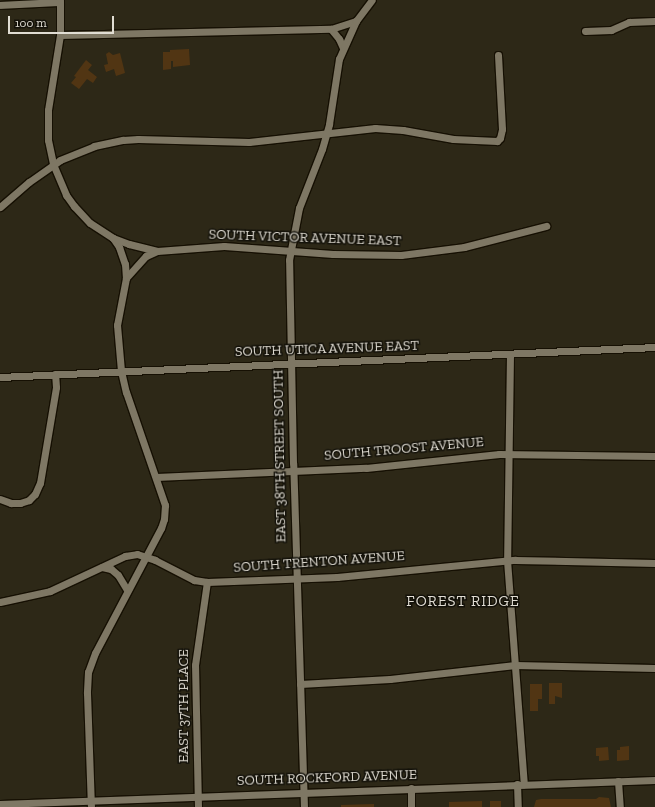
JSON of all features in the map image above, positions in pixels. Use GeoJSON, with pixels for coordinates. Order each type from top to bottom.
{"type":"FeatureCollection","features":[{"type":"Feature","properties":{"kind":"street","name":"EAST 38TH STREET SOUTH"},"geometry":{"type":"LineString","coordinates":[[304,807],[288,285],[290,250],[299,208],[327,132],[337,70],[343,48],[356,21],[372,0]]}},
{"type":"Feature","properties":{"kind":"street"},"geometry":{"type":"LineString","coordinates":[[0,5],[60,1],[60,35],[48,110],[48,140],[53,164],[60,182],[74,206],[90,223],[113,238],[119,247],[126,264],[126,278],[116,326],[121,372],[126,392],[163,496],[165,512],[161,528],[95,653],[88,672],[87,693],[91,804]]}},
{"type":"Feature","properties":{"kind":"street"},"geometry":{"type":"LineString","coordinates":[[60,35],[331,29],[356,21]]}},
{"type":"Feature","properties":{"kind":"street"},"geometry":{"type":"LineString","coordinates":[[585,31],[611,30],[629,22],[655,21]]}},
{"type":"Feature","properties":{"kind":"street"},"geometry":{"type":"LineString","coordinates":[[331,29],[339,39],[343,48]]}},
{"type":"Feature","properties":{"kind":"street"},"geometry":{"type":"LineString","coordinates":[[0,207],[53,164],[94,146],[123,140],[138,139],[249,142],[327,132],[389,128],[453,139],[497,141],[500,138],[502,129],[498,54]]}},
{"type":"Feature","properties":{"kind":"street","name":"SOUTH VICTOR AVENUE EAST"},"geometry":{"type":"LineString","coordinates":[[113,238],[129,244],[157,251],[224,246],[366,255],[431,252],[492,241],[546,226]]}},
{"type":"Feature","properties":{"kind":"street","name":"SOUTH VICTOR AVENUE EAST"},"geometry":{"type":"LineString","coordinates":[[126,278],[146,256],[157,251]]}},
{"type":"Feature","properties":{"kind":"street","name":"SOUTH UTICA AVENUE EAST"},"geometry":{"type":"LineString","coordinates":[[0,377],[655,347]]}},
{"type":"Feature","properties":{"kind":"street"},"geometry":{"type":"LineString","coordinates":[[510,354],[507,560],[515,665],[521,784],[518,807]]}},
{"type":"Feature","properties":{"kind":"street"},"geometry":{"type":"LineString","coordinates":[[0,499],[11,503],[20,503],[29,500],[35,494],[40,483],[56,387],[55,374]]}},
{"type":"Feature","properties":{"kind":"street","name":"SOUTH TROOST AVENUE"},"geometry":{"type":"LineString","coordinates":[[156,477],[366,468],[508,453],[655,456]]}},
{"type":"Feature","properties":{"kind":"street","name":"SOUTH TRENTON AVENUE"},"geometry":{"type":"LineString","coordinates":[[0,602],[50,591],[125,556],[137,554],[147,557],[194,580],[207,582],[296,579],[383,573],[507,560],[655,563]]}},
{"type":"Feature","properties":{"kind":"street"},"geometry":{"type":"LineString","coordinates":[[102,567],[111,569],[118,575],[127,590]]}},
{"type":"Feature","properties":{"kind":"street","name":"EAST 37TH PLACE"},"geometry":{"type":"LineString","coordinates":[[198,807],[195,665],[207,582]]}},
{"type":"Feature","properties":{"kind":"street"},"geometry":{"type":"LineString","coordinates":[[300,684],[390,679],[515,665],[655,668]]}},
{"type":"Feature","properties":{"kind":"street","name":"SOUTH ROCKFORD AVENUE"},"geometry":{"type":"LineString","coordinates":[[0,804],[91,804],[197,796],[655,780]]}},
{"type":"Feature","properties":{"kind":"street"},"geometry":{"type":"LineString","coordinates":[[618,781],[620,807]]}},
{"type":"Feature","properties":{"kind":"street"},"geometry":{"type":"LineString","coordinates":[[411,788],[411,807]]}},
{"type":"Feature","properties":{"kind":"building"},"geometry":{"type":"Polygon","coordinates":[[[189,49],[190,65],[173,67],[173,61],[171,61],[171,69],[163,70],[163,52],[189,49]]]}},
{"type":"Feature","properties":{"kind":"building"},"geometry":{"type":"Polygon","coordinates":[[[109,52],[113,55],[120,53],[125,73],[116,76],[114,69],[106,72],[104,65],[108,64],[106,54],[109,52]]]}},
{"type":"Feature","properties":{"kind":"building"},"geometry":{"type":"Polygon","coordinates":[[[86,60],[92,65],[88,70],[97,77],[93,83],[87,79],[79,89],[71,83],[76,77],[74,76],[86,60]]]}},
{"type":"Feature","properties":{"kind":"building"},"geometry":{"type":"Polygon","coordinates":[[[549,683],[562,683],[562,698],[555,696],[555,704],[549,704],[549,683]]]}},
{"type":"Feature","properties":{"kind":"building"},"geometry":{"type":"Polygon","coordinates":[[[530,684],[542,684],[542,699],[538,699],[538,711],[530,711],[530,684]]]}},
{"type":"Feature","properties":{"kind":"building"},"geometry":{"type":"Polygon","coordinates":[[[629,746],[629,760],[617,761],[617,750],[620,750],[620,747],[629,746]]]}},
{"type":"Feature","properties":{"kind":"building"},"geometry":{"type":"Polygon","coordinates":[[[608,747],[609,760],[599,761],[599,756],[596,756],[596,748],[608,747]]]}},
{"type":"Feature","properties":{"kind":"building"},"geometry":{"type":"Polygon","coordinates":[[[599,797],[609,798],[611,807],[534,807],[536,800],[541,799],[596,799],[599,797]]]}},
{"type":"Feature","properties":{"kind":"building"},"geometry":{"type":"Polygon","coordinates":[[[482,801],[482,807],[449,807],[449,802],[482,801]]]}},
{"type":"Feature","properties":{"kind":"building"},"geometry":{"type":"Polygon","coordinates":[[[490,801],[501,801],[501,807],[490,807],[490,801]]]}},
{"type":"Feature","properties":{"kind":"building"},"geometry":{"type":"Polygon","coordinates":[[[374,804],[374,807],[341,807],[341,805],[374,804]]]}},
{"type":"Feature","properties":{"kind":"district","name":"FOREST RIDGE"},"geometry":{"type":"Point","coordinates":[463,602]}}]}
